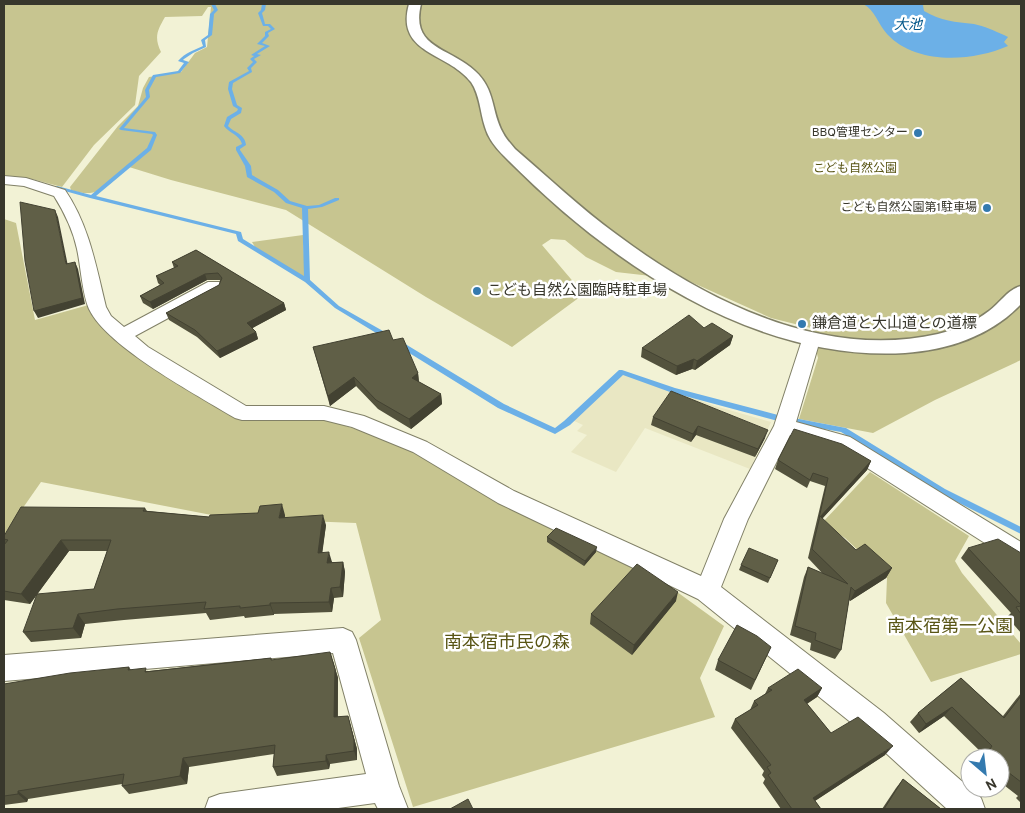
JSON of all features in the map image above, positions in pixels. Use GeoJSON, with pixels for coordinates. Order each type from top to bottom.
{"type":"FeatureCollection","features":[{"type":"Feature","properties":{"kind":"street"},"geometry":{"type":"LineString","coordinates":[[415,4],[410,24],[417,37],[427,46],[472,75],[485,92],[490,120],[496,136],[505,147],[623,250],[707,300],[760,324],[811,340],[859,347],[900,347],[940,341],[970,331],[993,319],[1021,292]]}},
{"type":"Feature","properties":{"kind":"street"},"geometry":{"type":"LineString","coordinates":[[4,180],[46,186],[60,193],[71,212],[84,246],[97,307],[104,319],[148,355],[242,413],[324,413],[357,421],[420,447],[506,497],[707,591],[874,723],[970,809]]}},
{"type":"Feature","properties":{"kind":"street"},"geometry":{"type":"LineString","coordinates":[[123,335],[214,286]]}},
{"type":"Feature","properties":{"kind":"street"},"geometry":{"type":"LineString","coordinates":[[707,591],[736,518],[786,420],[811,340]]}},
{"type":"Feature","properties":{"kind":"street"},"geometry":{"type":"LineString","coordinates":[[786,420],[843,442],[1021,554]]}},
{"type":"Feature","properties":{"kind":"street"},"geometry":{"type":"LineString","coordinates":[[4,668],[343,640],[389,798],[220,809]]}},
{"type":"Feature","properties":{"kind":"shaded area"},"geometry":{"type":"Polygon","coordinates":[[[622,373],[715,406],[771,422],[750,469],[645,428],[616,472],[571,452],[587,435],[577,431],[583,425],[572,420],[622,373]]]}},
{"type":"Feature","properties":{"kind":"green space","name":"こども自然公園"},"geometry":{"type":"Polygon","coordinates":[[[4,4],[1021,4],[1021,360],[935,400],[873,433],[799,419],[818,358],[811,328],[771,318],[671,273],[651,276],[616,272],[586,257],[565,240],[551,239],[542,245],[576,285],[588,291],[512,347],[426,297],[286,210],[129,167],[97,192],[81,193],[71,190],[70,187],[118,126],[138,106],[143,88],[149,77],[181,72],[195,53],[207,47],[211,7],[208,7],[202,16],[165,17],[157,34],[161,52],[139,76],[135,105],[94,145],[62,187],[32,179],[4,176],[4,4]]]}},
{"type":"Feature","properties":{"kind":"green space","name":"南本宿市民の森"},"geometry":{"type":"Polygon","coordinates":[[[4,219],[16,223],[35,320],[92,304],[237,418],[324,419],[417,449],[644,568],[724,626],[700,678],[715,717],[413,807],[359,638],[381,620],[356,523],[227,518],[41,482],[4,535],[4,219]]]}},
{"type":"Feature","properties":{"kind":"green space"},"geometry":{"type":"Polygon","coordinates":[[[303,235],[305,279],[255,247],[252,242],[303,235]]]}},
{"type":"Feature","properties":{"kind":"green space","name":"南本宿第一公園"},"geometry":{"type":"Polygon","coordinates":[[[870,472],[969,536],[955,561],[962,573],[1021,644],[1021,654],[931,682],[886,603],[887,578],[845,538],[822,523],[870,472]]]}},
{"type":"Feature","properties":{"kind":"water","name":"大池"},"geometry":{"type":"Polygon","coordinates":[[[863,4],[926,4],[923,5],[924,11],[936,17],[978,25],[1008,37],[1004,42],[1008,46],[978,55],[944,58],[928,56],[899,44],[887,34],[873,13],[863,4]]]}},
{"type":"Feature","properties":{"kind":"building"},"geometry":{"type":"Polygon","coordinates":[[[20,202],[55,210],[66,264],[75,262],[82,298],[34,311],[25,261],[20,202]]]}},
{"type":"Feature","properties":{"kind":"building"},"geometry":{"type":"Polygon","coordinates":[[[196,250],[284,303],[247,323],[256,332],[217,351],[195,330],[166,313],[219,285],[222,278],[218,273],[205,274],[150,302],[140,296],[164,283],[156,276],[178,266],[172,262],[196,250]]]}},
{"type":"Feature","properties":{"kind":"building"},"geometry":{"type":"Polygon","coordinates":[[[689,315],[704,328],[712,323],[733,336],[697,361],[694,359],[677,366],[642,348],[689,315]]]}},
{"type":"Feature","properties":{"kind":"building"},"geometry":{"type":"Polygon","coordinates":[[[389,330],[393,340],[403,338],[418,373],[412,378],[441,394],[409,419],[376,400],[354,377],[328,396],[313,347],[389,330]]]}},
{"type":"Feature","properties":{"kind":"building"},"geometry":{"type":"Polygon","coordinates":[[[671,391],[768,430],[758,449],[698,426],[693,434],[653,417],[671,391]]]}},
{"type":"Feature","properties":{"kind":"building"},"geometry":{"type":"Polygon","coordinates":[[[794,429],[842,444],[871,461],[819,518],[828,478],[813,473],[810,480],[778,460],[794,429]]]}},
{"type":"Feature","properties":{"kind":"building"},"geometry":{"type":"Polygon","coordinates":[[[282,504],[279,518],[323,515],[318,553],[329,552],[327,563],[343,562],[340,587],[331,588],[329,602],[270,603],[270,605],[240,608],[240,606],[204,609],[206,602],[117,609],[78,614],[73,628],[23,632],[37,594],[94,589],[111,540],[61,540],[21,594],[4,591],[4,545],[8,540],[4,539],[4,536],[21,507],[145,508],[143,511],[209,517],[210,515],[258,513],[260,506],[282,504]]]}},
{"type":"Feature","properties":{"kind":"building"},"geometry":{"type":"Polygon","coordinates":[[[820,516],[856,550],[865,544],[892,568],[855,591],[851,587],[841,650],[815,640],[816,633],[795,626],[808,567],[848,584],[812,549],[820,516]]]}},
{"type":"Feature","properties":{"kind":"building"},"geometry":{"type":"Polygon","coordinates":[[[556,528],[597,547],[585,561],[547,537],[556,528]]]}},
{"type":"Feature","properties":{"kind":"building"},"geometry":{"type":"Polygon","coordinates":[[[998,539],[1021,553],[1021,605],[968,548],[998,539]]]}},
{"type":"Feature","properties":{"kind":"building"},"geometry":{"type":"Polygon","coordinates":[[[749,548],[778,560],[770,578],[741,565],[749,548]]]}},
{"type":"Feature","properties":{"kind":"building"},"geometry":{"type":"Polygon","coordinates":[[[637,564],[678,592],[634,645],[591,614],[637,564]]]}},
{"type":"Feature","properties":{"kind":"building"},"geometry":{"type":"Polygon","coordinates":[[[1021,606],[1021,614],[1016,607],[1021,606]]]}},
{"type":"Feature","properties":{"kind":"building"},"geometry":{"type":"Polygon","coordinates":[[[737,625],[757,636],[771,647],[755,680],[718,660],[737,625]]]}},
{"type":"Feature","properties":{"kind":"building"},"geometry":{"type":"Polygon","coordinates":[[[330,652],[335,669],[334,717],[348,716],[354,740],[354,751],[326,755],[326,761],[273,767],[275,745],[183,758],[180,776],[122,786],[124,774],[18,791],[18,794],[4,796],[4,684],[70,673],[129,667],[128,670],[146,668],[145,672],[271,658],[271,660],[330,652]]]}},
{"type":"Feature","properties":{"kind":"building"},"geometry":{"type":"Polygon","coordinates":[[[798,669],[822,688],[804,700],[831,733],[858,717],[893,746],[813,798],[821,809],[792,809],[768,775],[771,773],[767,767],[771,765],[735,719],[758,705],[754,701],[772,690],[768,688],[798,669]]]}},
{"type":"Feature","properties":{"kind":"building"},"geometry":{"type":"Polygon","coordinates":[[[961,678],[1004,718],[1021,696],[1021,782],[1010,774],[1010,748],[991,748],[992,746],[952,707],[926,724],[918,713],[961,678]]]}},
{"type":"Feature","properties":{"kind":"building"},"geometry":{"type":"Polygon","coordinates":[[[903,779],[941,809],[884,809],[903,779]]]}},
{"type":"Feature","properties":{"kind":"building"},"geometry":{"type":"Polygon","coordinates":[[[468,799],[473,809],[450,809],[468,799]]]}},
{"type":"Feature","properties":{"kind":"waterway"},"geometry":{"type":"LineString","coordinates":[[92,197],[149,149],[155,135],[153,133],[121,129],[148,97],[147,90],[154,76],[179,72],[187,62],[180,61],[191,52],[205,46],[203,40],[210,35],[212,14],[216,10],[213,4]]}},
{"type":"Feature","properties":{"kind":"waterway"},"geometry":{"type":"LineString","coordinates":[[264,4],[263,10],[260,13],[264,25],[269,25],[273,29],[266,33],[267,36],[259,44],[268,46],[253,55],[259,55],[252,59],[255,62],[249,68],[251,71],[231,82],[230,89],[235,106],[240,108],[239,112],[229,118],[226,126],[244,141],[244,145],[238,148],[238,150],[248,166],[249,176],[276,191],[288,202],[305,208]]}},
{"type":"Feature","properties":{"kind":"waterway"},"geometry":{"type":"LineString","coordinates":[[57,188],[92,197]]}},
{"type":"Feature","properties":{"kind":"waterway"},"geometry":{"type":"LineString","coordinates":[[92,197],[239,233],[240,240],[307,281]]}},
{"type":"Feature","properties":{"kind":"waterway"},"geometry":{"type":"LineString","coordinates":[[305,208],[320,206],[337,199]]}},
{"type":"Feature","properties":{"kind":"waterway"},"geometry":{"type":"LineString","coordinates":[[305,208],[307,281]]}},
{"type":"Feature","properties":{"kind":"waterway"},"geometry":{"type":"LineString","coordinates":[[307,281],[337,307],[388,337]]}},
{"type":"Feature","properties":{"kind":"waterway"},"geometry":{"type":"LineString","coordinates":[[400,344],[501,406],[555,431],[567,423],[622,372],[673,390],[778,418],[843,430],[942,491],[1021,531]]}},
{"type":"Feature","properties":{"kind":"place","name":"BBQ管理センター"},"geometry":{"type":"Point","coordinates":[918,133]}},
{"type":"Feature","properties":{"kind":"place","name":"こども自然公園第1駐車場"},"geometry":{"type":"Point","coordinates":[987,208]}},
{"type":"Feature","properties":{"kind":"place","name":"こども自然公園臨時駐車場"},"geometry":{"type":"Point","coordinates":[477,291]}},
{"type":"Feature","properties":{"kind":"place","name":"鎌倉道と大山道との道標"},"geometry":{"type":"Point","coordinates":[802,324]}}]}
